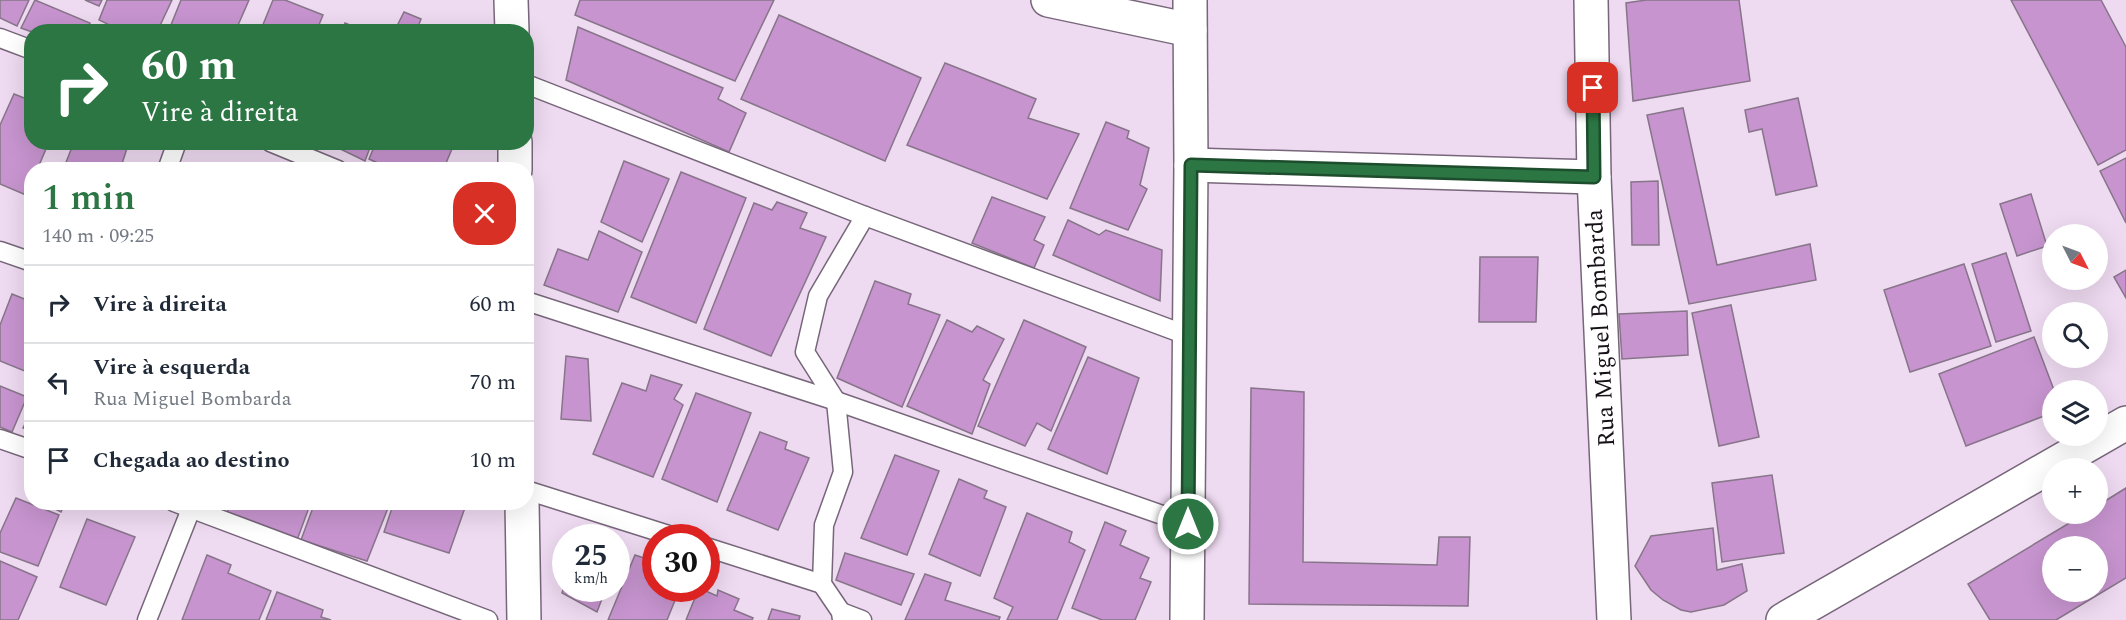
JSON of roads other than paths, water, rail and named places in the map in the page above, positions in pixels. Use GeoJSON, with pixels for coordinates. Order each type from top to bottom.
{"type":"FeatureCollection","features":[{"type":"Feature","properties":{"kind":"street"},"geometry":{"type":"LineString","coordinates":[[511,0],[512,24]]}},
{"type":"Feature","properties":{"kind":"street"},"geometry":{"type":"LineString","coordinates":[[1048,0],[1190,15],[1187,620]]}},
{"type":"Feature","properties":{"kind":"street","name":"Rua Miguel Bombarda"},"geometry":{"type":"LineString","coordinates":[[1591,0],[1594,177],[1614,620]]}},
{"type":"Feature","properties":{"kind":"street"},"geometry":{"type":"LineString","coordinates":[[1191,165],[1594,177]]}},
{"type":"Feature","properties":{"kind":"street"},"geometry":{"type":"LineString","coordinates":[[1783,620],[2126,423]]}},
{"type":"Feature","properties":{"kind":"street"},"geometry":{"type":"LineString","coordinates":[[522,510],[524,620]]}},
{"type":"Feature","properties":{"kind":"lane"},"geometry":{"type":"LineString","coordinates":[[0,38],[24,47]]}},
{"type":"Feature","properties":{"kind":"lane"},"geometry":{"type":"LineString","coordinates":[[534,87],[865,216],[1189,336]]}},
{"type":"Feature","properties":{"kind":"lane"},"geometry":{"type":"LineString","coordinates":[[289,150],[319,162]]}},
{"type":"Feature","properties":{"kind":"lane"},"geometry":{"type":"LineString","coordinates":[[862,620],[842,616],[822,584],[824,525],[843,472],[836,401],[805,352],[818,296],[865,216]]}},
{"type":"Feature","properties":{"kind":"lane"},"geometry":{"type":"LineString","coordinates":[[0,251],[24,259]]}},
{"type":"Feature","properties":{"kind":"lane"},"geometry":{"type":"LineString","coordinates":[[534,304],[836,401],[1188,524]]}},
{"type":"Feature","properties":{"kind":"lane"},"geometry":{"type":"LineString","coordinates":[[0,439],[24,447]]}},
{"type":"Feature","properties":{"kind":"lane"},"geometry":{"type":"LineString","coordinates":[[534,493],[642,527]]}},
{"type":"Feature","properties":{"kind":"lane"},"geometry":{"type":"LineString","coordinates":[[147,620],[181,510]]}},
{"type":"Feature","properties":{"kind":"lane"},"geometry":{"type":"LineString","coordinates":[[193,510],[488,620]]}},
{"type":"Feature","properties":{"kind":"lane"},"geometry":{"type":"LineString","coordinates":[[720,551],[822,584]]}}]}
